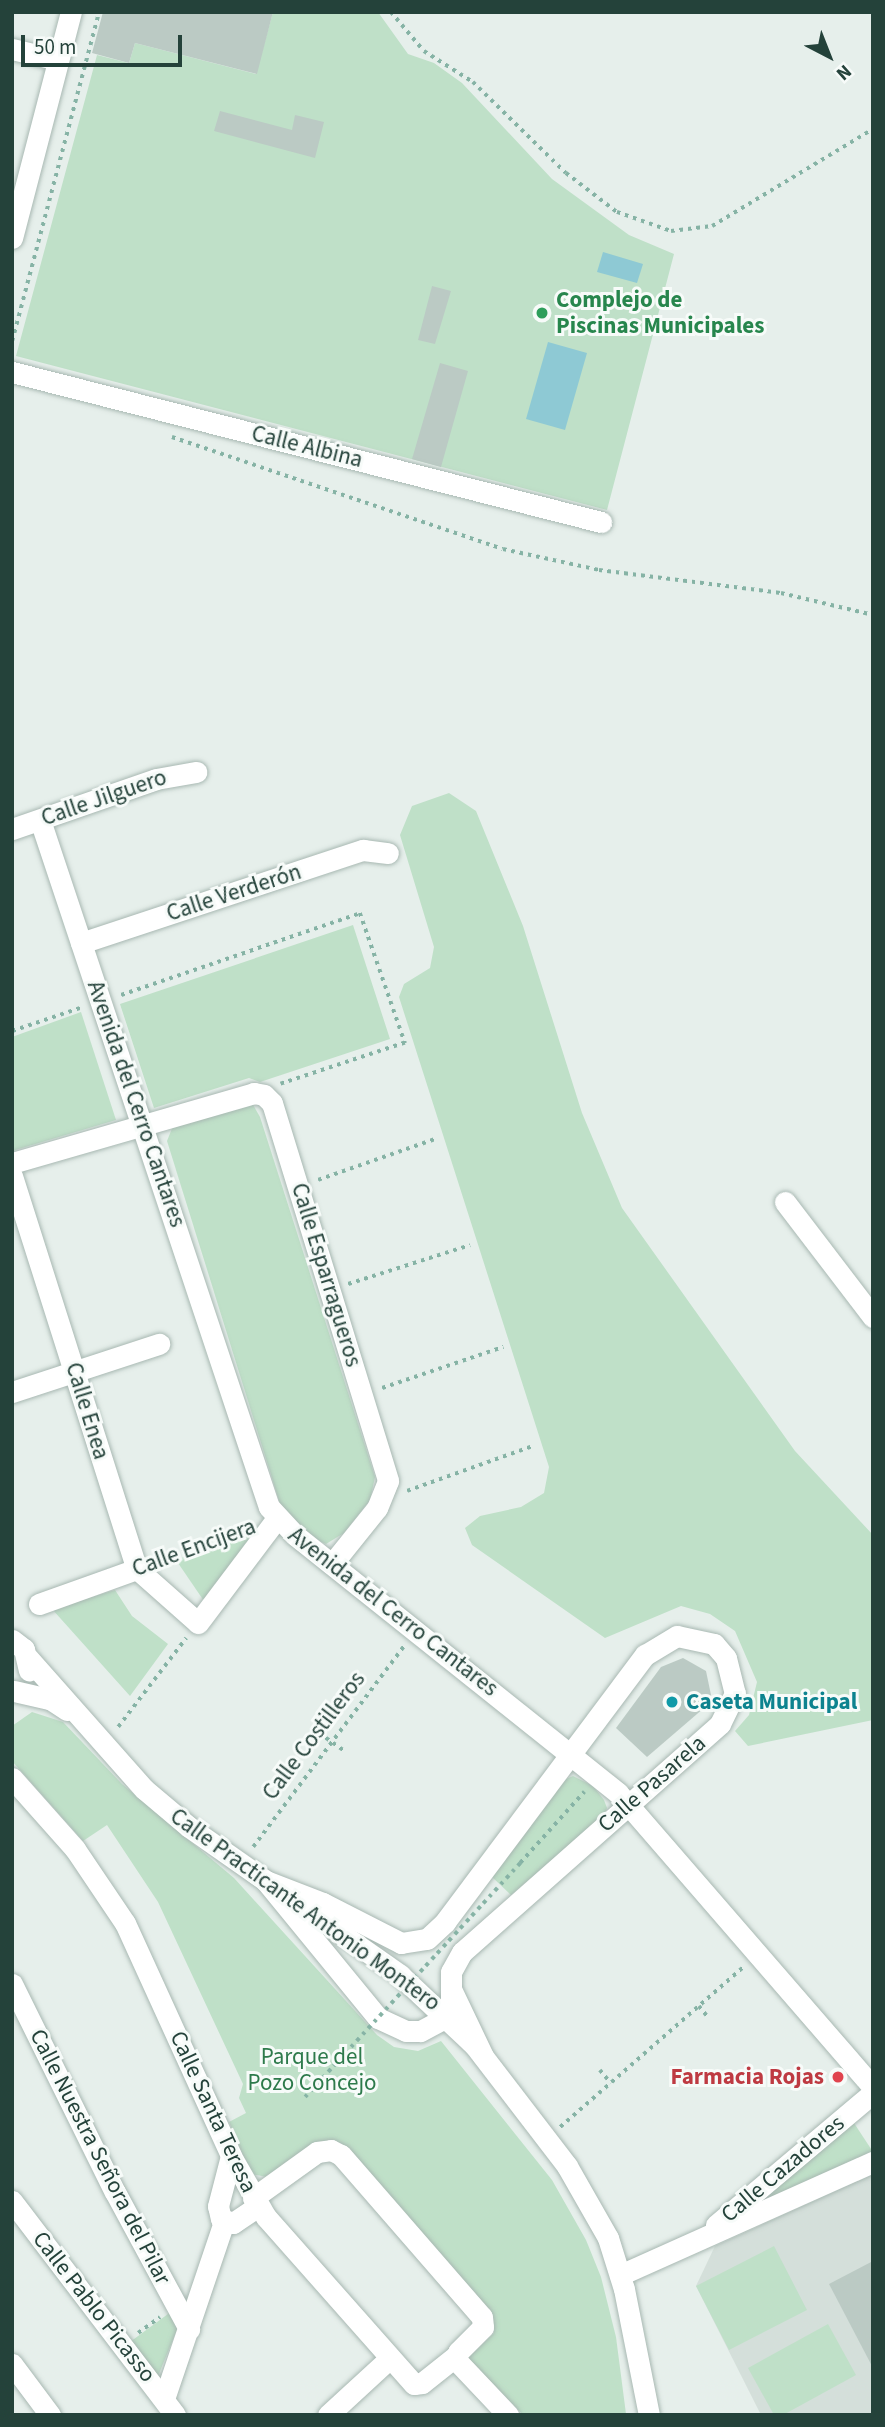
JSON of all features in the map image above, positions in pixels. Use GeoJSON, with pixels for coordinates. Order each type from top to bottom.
{"type":"FeatureCollection","features":[{"type":"Feature","properties":{"kind":"street"},"geometry":{"type":"LineString","coordinates":[[12,238],[16,212],[71,12]]}},
{"type":"Feature","properties":{"kind":"street"},"geometry":{"type":"LineString","coordinates":[[12,49],[58,60]]}},
{"type":"Feature","properties":{"kind":"street","name":"Calle Albina"},"geometry":{"type":"LineString","coordinates":[[12,372],[601,522]]}},
{"type":"Feature","properties":{"kind":"street","name":"Calle Jilguero"},"geometry":{"type":"LineString","coordinates":[[12,829],[156,779],[196,772]]}},
{"type":"Feature","properties":{"kind":"street","name":"Avenida del Cerro Cantares"},"geometry":{"type":"LineString","coordinates":[[40,820],[144,1122],[266,1500],[277,1518],[599,1775],[629,1804],[873,2087]]}},
{"type":"Feature","properties":{"kind":"street","name":"Calle Verderón"},"geometry":{"type":"LineString","coordinates":[[81,943],[363,850],[388,853]]}},
{"type":"Feature","properties":{"kind":"street"},"geometry":{"type":"LineString","coordinates":[[12,1163],[144,1122],[254,1093],[264,1095]]}},
{"type":"Feature","properties":{"kind":"street","name":"Calle Esparragueros"},"geometry":{"type":"LineString","coordinates":[[264,1095],[272,1103],[388,1481],[377,1508],[332,1564]]}},
{"type":"Feature","properties":{"kind":"street","name":"Calle Enea"},"geometry":{"type":"LineString","coordinates":[[12,1175],[136,1569]]}},
{"type":"Feature","properties":{"kind":"street"},"geometry":{"type":"LineString","coordinates":[[785,1202],[873,1317]]}},
{"type":"Feature","properties":{"kind":"street"},"geometry":{"type":"LineString","coordinates":[[12,1392],[159,1344]]}},
{"type":"Feature","properties":{"kind":"street","name":"Calle Encijera"},"geometry":{"type":"LineString","coordinates":[[198,1623],[277,1518]]}},
{"type":"Feature","properties":{"kind":"street"},"geometry":{"type":"LineString","coordinates":[[136,1569],[198,1623]]}},
{"type":"Feature","properties":{"kind":"street","name":"Calle Encijera"},"geometry":{"type":"LineString","coordinates":[[39,1605],[136,1569]]}},
{"type":"Feature","properties":{"kind":"street","name":"Calle Pasarela"},"geometry":{"type":"LineString","coordinates":[[266,1881],[323,1903],[401,1943],[427,1940],[445,1922],[658,1643],[677,1636],[714,1644],[733,1675],[730,1709],[708,1737],[462,1952],[451,1972],[447,2015]]}},
{"type":"Feature","properties":{"kind":"street","name":"Calle Practicante Antonio Montero"},"geometry":{"type":"LineString","coordinates":[[12,1640],[144,1789],[241,1863],[400,1975],[447,2015],[483,2056],[587,2197],[608,2238],[620,2276],[649,2415]]}},
{"type":"Feature","properties":{"kind":"street"},"geometry":{"type":"LineString","coordinates":[[13,1691],[27,1677],[28,1658]]}},
{"type":"Feature","properties":{"kind":"street","name":"Calle Practicante Antonio Montero"},"geometry":{"type":"LineString","coordinates":[[13,1691],[50,1699],[78,1717]]}},
{"type":"Feature","properties":{"kind":"street","name":"Calle Santa Teresa"},"geometry":{"type":"LineString","coordinates":[[12,1778],[75,1849],[125,1923],[231,2156],[255,2202],[390,2358],[420,2385],[456,2356]]}},
{"type":"Feature","properties":{"kind":"street"},"geometry":{"type":"LineString","coordinates":[[266,1881],[378,2018],[392,2027],[420,2031],[447,2015]]}},
{"type":"Feature","properties":{"kind":"street","name":"Calle Nuestra Señora del Pilar"},"geometry":{"type":"LineString","coordinates":[[12,1984],[189,2329]]}},
{"type":"Feature","properties":{"kind":"street"},"geometry":{"type":"LineString","coordinates":[[450,1986],[483,2056]]}},
{"type":"Feature","properties":{"kind":"street","name":"Calle Cazadores"},"geometry":{"type":"LineString","coordinates":[[694,2244],[873,2093]]}},
{"type":"Feature","properties":{"kind":"street"},"geometry":{"type":"LineString","coordinates":[[224,2222],[238,2221],[255,2202],[317,2152],[337,2152],[482,2317],[483,2327],[456,2356],[460,2367],[508,2415]]}},
{"type":"Feature","properties":{"kind":"street"},"geometry":{"type":"LineString","coordinates":[[170,2407],[189,2329],[224,2222],[218,2206],[231,2156]]}},
{"type":"Feature","properties":{"kind":"street","name":"Calle Cazadores"},"geometry":{"type":"LineString","coordinates":[[620,2276],[873,2162]]}},
{"type":"Feature","properties":{"kind":"street","name":"Calle Pablo Picasso"},"geometry":{"type":"LineString","coordinates":[[12,2201],[170,2407]]}},
{"type":"Feature","properties":{"kind":"street"},"geometry":{"type":"LineString","coordinates":[[328,2415],[390,2358]]}},
{"type":"Feature","properties":{"kind":"street"},"geometry":{"type":"LineString","coordinates":[[12,2364],[50,2415]]}},
{"type":"Feature","properties":{"kind":"path"},"geometry":{"type":"LineString","coordinates":[[12,341],[99,12]]}},
{"type":"Feature","properties":{"kind":"path"},"geometry":{"type":"LineString","coordinates":[[391,12],[424,51],[473,82],[566,173],[617,212],[671,231],[712,226],[873,129]]}},
{"type":"Feature","properties":{"kind":"path"},"geometry":{"type":"LineString","coordinates":[[169,436],[503,549],[599,570],[781,593],[873,615]]}},
{"type":"Feature","properties":{"kind":"path"},"geometry":{"type":"LineString","coordinates":[[12,1031],[360,913],[405,1043],[292,1078],[264,1095]]}},
{"type":"Feature","properties":{"kind":"path"},"geometry":{"type":"LineString","coordinates":[[298,1187],[435,1139]]}},
{"type":"Feature","properties":{"kind":"path"},"geometry":{"type":"LineString","coordinates":[[330,1290],[470,1245]]}},
{"type":"Feature","properties":{"kind":"path"},"geometry":{"type":"LineString","coordinates":[[363,1395],[503,1347]]}},
{"type":"Feature","properties":{"kind":"path"},"geometry":{"type":"LineString","coordinates":[[407,1491],[533,1446]]}},
{"type":"Feature","properties":{"kind":"path","name":"Calle Encijera"},"geometry":{"type":"LineString","coordinates":[[136,1569],[277,1518]]}},
{"type":"Feature","properties":{"kind":"path"},"geometry":{"type":"LineString","coordinates":[[130,1712],[198,1623]]}},
{"type":"Feature","properties":{"kind":"path","name":"Calle Costilleros"},"geometry":{"type":"LineString","coordinates":[[241,1863],[415,1630]]}},
{"type":"Feature","properties":{"kind":"path"},"geometry":{"type":"LineString","coordinates":[[319,1732],[345,1751]]}},
{"type":"Feature","properties":{"kind":"path"},"geometry":{"type":"LineString","coordinates":[[305,2097],[599,1775]]}},
{"type":"Feature","properties":{"kind":"path"},"geometry":{"type":"LineString","coordinates":[[580,2109],[759,1953]]}},
{"type":"Feature","properties":{"kind":"path"},"geometry":{"type":"LineString","coordinates":[[699,2006],[708,2017]]}},
{"type":"Feature","properties":{"kind":"path"},"geometry":{"type":"LineString","coordinates":[[600,2070],[611,2082]]}},
{"type":"Feature","properties":{"kind":"path"},"geometry":{"type":"LineString","coordinates":[[123,2345],[176,2305]]}},
{"type":"Feature","properties":{"kind":"shaded area"},"geometry":{"type":"Polygon","coordinates":[[[873,2174],[873,2415],[761,2415],[696,2286],[715,2246],[873,2174]]]}},
{"type":"Feature","properties":{"kind":"green space"},"geometry":{"type":"Polygon","coordinates":[[[273,12],[378,12],[408,54],[434,63],[462,83],[552,179],[629,235],[674,254],[607,510],[16,356],[97,55],[129,63],[135,43],[256,74],[273,12]]]}},
{"type":"Feature","properties":{"kind":"green space"},"geometry":{"type":"Polygon","coordinates":[[[449,793],[476,811],[523,926],[582,1113],[622,1208],[795,1451],[873,1535],[873,1720],[748,1746],[735,1731],[749,1715],[757,1682],[735,1631],[710,1614],[681,1606],[605,1638],[472,1545],[465,1528],[480,1516],[521,1507],[544,1493],[549,1467],[399,997],[404,984],[430,968],[434,947],[400,835],[412,806],[449,793]]]}},
{"type":"Feature","properties":{"kind":"green space"},"geometry":{"type":"Polygon","coordinates":[[[353,925],[390,1039],[260,1082],[249,1078],[154,1108],[120,1004],[353,925]]]}},
{"type":"Feature","properties":{"kind":"green space"},"geometry":{"type":"Polygon","coordinates":[[[81,1012],[116,1120],[12,1151],[12,1037],[81,1012]]]}},
{"type":"Feature","properties":{"kind":"green space"},"geometry":{"type":"Polygon","coordinates":[[[252,1103],[260,1117],[375,1477],[370,1500],[344,1533],[326,1544],[313,1538],[281,1507],[167,1141],[173,1126],[252,1103]]]}},
{"type":"Feature","properties":{"kind":"green space"},"geometry":{"type":"Polygon","coordinates":[[[247,1534],[252,1542],[206,1604],[176,1560],[247,1534]]]}},
{"type":"Feature","properties":{"kind":"green space"},"geometry":{"type":"Polygon","coordinates":[[[115,1590],[132,1616],[168,1644],[130,1696],[52,1609],[115,1590]]]}},
{"type":"Feature","properties":{"kind":"green space","name":"Parque del Pozo Concejo"},"geometry":{"type":"Polygon","coordinates":[[[32,1712],[63,1722],[122,1784],[234,1878],[377,2035],[394,2047],[418,2051],[441,2041],[552,2180],[586,2240],[601,2277],[616,2337],[626,2414],[523,2415],[468,2358],[494,2333],[491,2311],[335,2142],[314,2144],[267,2177],[251,2174],[229,2122],[246,2113],[239,2098],[243,2084],[158,1902],[107,1825],[83,1841],[12,1761],[12,1726],[32,1712]]]}},
{"type":"Feature","properties":{"kind":"green space"},"geometry":{"type":"Polygon","coordinates":[[[573,1776],[593,1786],[604,1800],[607,1808],[604,1817],[511,1895],[492,1877],[564,1780],[573,1776]]]}},
{"type":"Feature","properties":{"kind":"green space"},"geometry":{"type":"Polygon","coordinates":[[[854,2123],[873,2152],[750,2208],[854,2123]]]}},
{"type":"Feature","properties":{"kind":"green space"},"geometry":{"type":"Polygon","coordinates":[[[774,2246],[807,2310],[729,2350],[696,2286],[774,2246]]]}},
{"type":"Feature","properties":{"kind":"green space"},"geometry":{"type":"Polygon","coordinates":[[[172,2311],[179,2325],[158,2376],[130,2342],[172,2311]]]}},
{"type":"Feature","properties":{"kind":"green space"},"geometry":{"type":"Polygon","coordinates":[[[828,2324],[856,2375],[783,2415],[774,2415],[748,2368],[828,2324]]]}},
{"type":"Feature","properties":{"kind":"water"},"geometry":{"type":"Polygon","coordinates":[[[603,252],[643,264],[637,283],[597,272],[603,252]]]}},
{"type":"Feature","properties":{"kind":"water"},"geometry":{"type":"Polygon","coordinates":[[[548,342],[587,353],[565,430],[526,419],[548,342]]]}},
{"type":"Feature","properties":{"kind":"building"},"geometry":{"type":"Polygon","coordinates":[[[103,12],[273,12],[257,74],[135,43],[129,63],[92,53],[103,12]]]}},
{"type":"Feature","properties":{"kind":"building"},"geometry":{"type":"Polygon","coordinates":[[[220,111],[292,130],[295,115],[324,122],[315,158],[214,131],[220,111]]]}},
{"type":"Feature","properties":{"kind":"building"},"geometry":{"type":"Polygon","coordinates":[[[432,286],[451,291],[435,344],[418,340],[432,286]]]}},
{"type":"Feature","properties":{"kind":"building"},"geometry":{"type":"Polygon","coordinates":[[[440,363],[468,371],[441,467],[412,459],[440,363]]]}},
{"type":"Feature","properties":{"kind":"building","name":"Caseta Municipal"},"geometry":{"type":"Polygon","coordinates":[[[683,1658],[706,1671],[711,1695],[704,1708],[647,1757],[616,1728],[661,1667],[683,1658]]]}},
{"type":"Feature","properties":{"kind":"building"},"geometry":{"type":"Polygon","coordinates":[[[873,2261],[873,2368],[829,2284],[873,2261]]]}},
{"type":"Feature","properties":{"kind":"place","name":"Complejo de Piscinas Municipales"},"geometry":{"type":"Point","coordinates":[542,313]}},
{"type":"Feature","properties":{"kind":"place","name":"Caseta Municipal"},"geometry":{"type":"Point","coordinates":[672,1702]}},
{"type":"Feature","properties":{"kind":"place","name":"Farmacia Rojas"},"geometry":{"type":"Point","coordinates":[838,2077]}}]}
